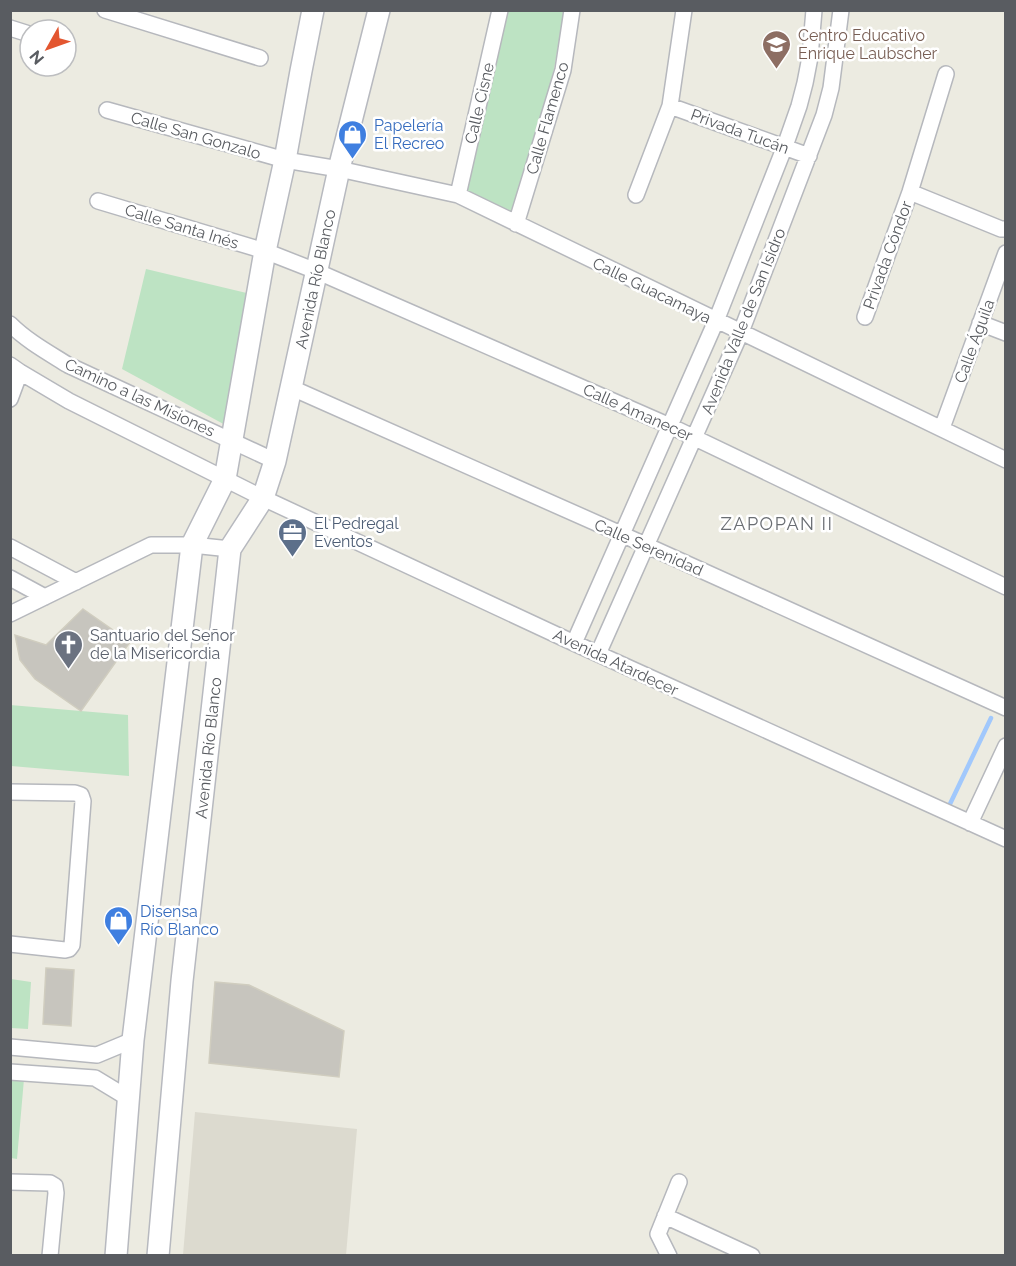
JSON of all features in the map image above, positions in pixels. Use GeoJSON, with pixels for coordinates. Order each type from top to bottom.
{"type":"FeatureCollection","features":[{"type":"Feature","properties":{"kind":"street"},"geometry":{"type":"LineString","coordinates":[[105,10],[260,58]]}},
{"type":"Feature","properties":{"kind":"street"},"geometry":{"type":"LineString","coordinates":[[116,1256],[133,1040],[192,545],[225,479],[265,251],[285,160],[313,10]]}},
{"type":"Feature","properties":{"kind":"street","name":"Avenida Río Blanco"},"geometry":{"type":"LineString","coordinates":[[158,1256],[182,981],[230,549],[263,498],[275,461],[339,169],[379,10]]}},
{"type":"Feature","properties":{"kind":"street","name":"Calle Cisne"},"geometry":{"type":"LineString","coordinates":[[458,195],[500,10]]}},
{"type":"Feature","properties":{"kind":"street","name":"Calle Flamenco"},"geometry":{"type":"LineString","coordinates":[[516,224],[563,70],[572,10]]}},
{"type":"Feature","properties":{"kind":"street","name":"Privada Tucán"},"geometry":{"type":"LineString","coordinates":[[636,195],[670,106],[684,10]]}},
{"type":"Feature","properties":{"kind":"street","name":"Avenida Valle de San Isidro"},"geometry":{"type":"LineString","coordinates":[[574,644],[717,321],[784,146],[805,83],[814,10]]}},
{"type":"Feature","properties":{"kind":"street","name":"Avenida Valle de San Isidro"},"geometry":{"type":"LineString","coordinates":[[598,654],[741,332],[809,156],[831,88],[841,10]]}},
{"type":"Feature","properties":{"kind":"street","name":"Privada Cóndor"},"geometry":{"type":"LineString","coordinates":[[865,317],[910,192],[946,74]]}},
{"type":"Feature","properties":{"kind":"street","name":"Privada Tucán"},"geometry":{"type":"LineString","coordinates":[[670,106],[809,156]]}},
{"type":"Feature","properties":{"kind":"street","name":"Calle San Gonzalo"},"geometry":{"type":"LineString","coordinates":[[107,110],[285,160]]}},
{"type":"Feature","properties":{"kind":"street","name":"Calle Guacamaya"},"geometry":{"type":"LineString","coordinates":[[285,160],[339,169],[458,195],[1005,460]]}},
{"type":"Feature","properties":{"kind":"street","name":"Privada Cóndor"},"geometry":{"type":"LineString","coordinates":[[910,192],[1005,230]]}},
{"type":"Feature","properties":{"kind":"street","name":"Calle Santa Inés"},"geometry":{"type":"LineString","coordinates":[[98,201],[265,251]]}},
{"type":"Feature","properties":{"kind":"street","name":"Calle Amanecer"},"geometry":{"type":"LineString","coordinates":[[265,251],[316,271],[670,426],[1005,587]]}},
{"type":"Feature","properties":{"kind":"street","name":"Calle Águila"},"geometry":{"type":"LineString","coordinates":[[942,428],[1005,253]]}},
{"type":"Feature","properties":{"kind":"street"},"geometry":{"type":"LineString","coordinates":[[980,323],[1005,333]]}},
{"type":"Feature","properties":{"kind":"street","name":"Camino a las Misiones"},"geometry":{"type":"LineString","coordinates":[[10,324],[69,365],[275,461]]}},
{"type":"Feature","properties":{"kind":"street"},"geometry":{"type":"LineString","coordinates":[[10,399],[15,369]]}},
{"type":"Feature","properties":{"kind":"street","name":"Camino a las Misiones"},"geometry":{"type":"LineString","coordinates":[[15,369],[69,401],[263,498]]}},
{"type":"Feature","properties":{"kind":"street","name":"Calle Serenidad"},"geometry":{"type":"LineString","coordinates":[[292,388],[1005,708]]}},
{"type":"Feature","properties":{"kind":"street","name":"Avenida Atardecer"},"geometry":{"type":"LineString","coordinates":[[263,498],[574,644],[1005,839]]}},
{"type":"Feature","properties":{"kind":"street"},"geometry":{"type":"LineString","coordinates":[[10,614],[151,545],[192,545],[230,549]]}},
{"type":"Feature","properties":{"kind":"street"},"geometry":{"type":"LineString","coordinates":[[10,548],[76,582]]}},
{"type":"Feature","properties":{"kind":"street"},"geometry":{"type":"LineString","coordinates":[[10,578],[45,597]]}},
{"type":"Feature","properties":{"kind":"street"},"geometry":{"type":"LineString","coordinates":[[970,823],[1005,746]]}},
{"type":"Feature","properties":{"kind":"street"},"geometry":{"type":"LineString","coordinates":[[10,792],[75,793],[81,795],[83,801],[72,945],[65,950],[10,944]]}},
{"type":"Feature","properties":{"kind":"street"},"geometry":{"type":"LineString","coordinates":[[10,1047],[97,1055],[133,1040]]}},
{"type":"Feature","properties":{"kind":"street"},"geometry":{"type":"LineString","coordinates":[[10,1072],[95,1078],[128,1098]]}},
{"type":"Feature","properties":{"kind":"street"},"geometry":{"type":"LineString","coordinates":[[10,1182],[50,1183],[55,1186],[50,1256]]}},
{"type":"Feature","properties":{"kind":"street"},"geometry":{"type":"LineString","coordinates":[[669,1256],[658,1234],[679,1182]]}},
{"type":"Feature","properties":{"kind":"street"},"geometry":{"type":"LineString","coordinates":[[665,1216],[752,1256]]}},
{"type":"Feature","properties":{"kind":"shaded area"},"geometry":{"type":"Polygon","coordinates":[[[195,1112],[357,1129],[346,1255],[183,1255],[195,1112]]]}},
{"type":"Feature","properties":{"kind":"green space"},"geometry":{"type":"Polygon","coordinates":[[[506,11],[564,11],[554,69],[515,215],[464,192],[506,11]]]}},
{"type":"Feature","properties":{"kind":"green space"},"geometry":{"type":"Polygon","coordinates":[[[146,269],[255,295],[229,427],[122,369],[146,269]]]}},
{"type":"Feature","properties":{"kind":"green space"},"geometry":{"type":"Polygon","coordinates":[[[10,705],[128,715],[129,776],[11,766],[10,705]]]}},
{"type":"Feature","properties":{"kind":"green space"},"geometry":{"type":"Polygon","coordinates":[[[11,979],[31,982],[28,1029],[11,1028],[11,979]]]}},
{"type":"Feature","properties":{"kind":"green space"},"geometry":{"type":"Polygon","coordinates":[[[10,1078],[24,1079],[17,1159],[11,1158],[10,1078]]]}},
{"type":"Feature","properties":{"kind":"building","name":"Santuario del Señor de la Misericordia"},"geometry":{"type":"Polygon","coordinates":[[[83,609],[130,642],[81,711],[35,679],[20,660],[15,635],[46,645],[83,609]]]}},
{"type":"Feature","properties":{"kind":"building"},"geometry":{"type":"Polygon","coordinates":[[[46,968],[74,970],[71,1026],[43,1024],[46,968]]]}},
{"type":"Feature","properties":{"kind":"building"},"geometry":{"type":"Polygon","coordinates":[[[215,982],[249,985],[344,1031],[339,1077],[209,1063],[215,982]]]}},
{"type":"Feature","properties":{"kind":"waterway"},"geometry":{"type":"LineString","coordinates":[[950,804],[991,718]]}},
{"type":"Feature","properties":{"kind":"place","name":"Centro Educativo Enrique Laubscher"},"geometry":{"type":"Point","coordinates":[777,70]}},
{"type":"Feature","properties":{"kind":"place","name":"Papelería El Recreo"},"geometry":{"type":"Point","coordinates":[353,160]}},
{"type":"Feature","properties":{"kind":"place","name":"El Pedregal Eventos"},"geometry":{"type":"Point","coordinates":[293,558]}},
{"type":"Feature","properties":{"kind":"place","name":"Santuario del Señor de la Misericordia"},"geometry":{"type":"Point","coordinates":[69,670]}},
{"type":"Feature","properties":{"kind":"place","name":"Disensa Río Blanco"},"geometry":{"type":"Point","coordinates":[119,946]}},
{"type":"Feature","properties":{"kind":"district","name":"ZAPOPAN II"},"geometry":{"type":"Point","coordinates":[777,524]}}]}
